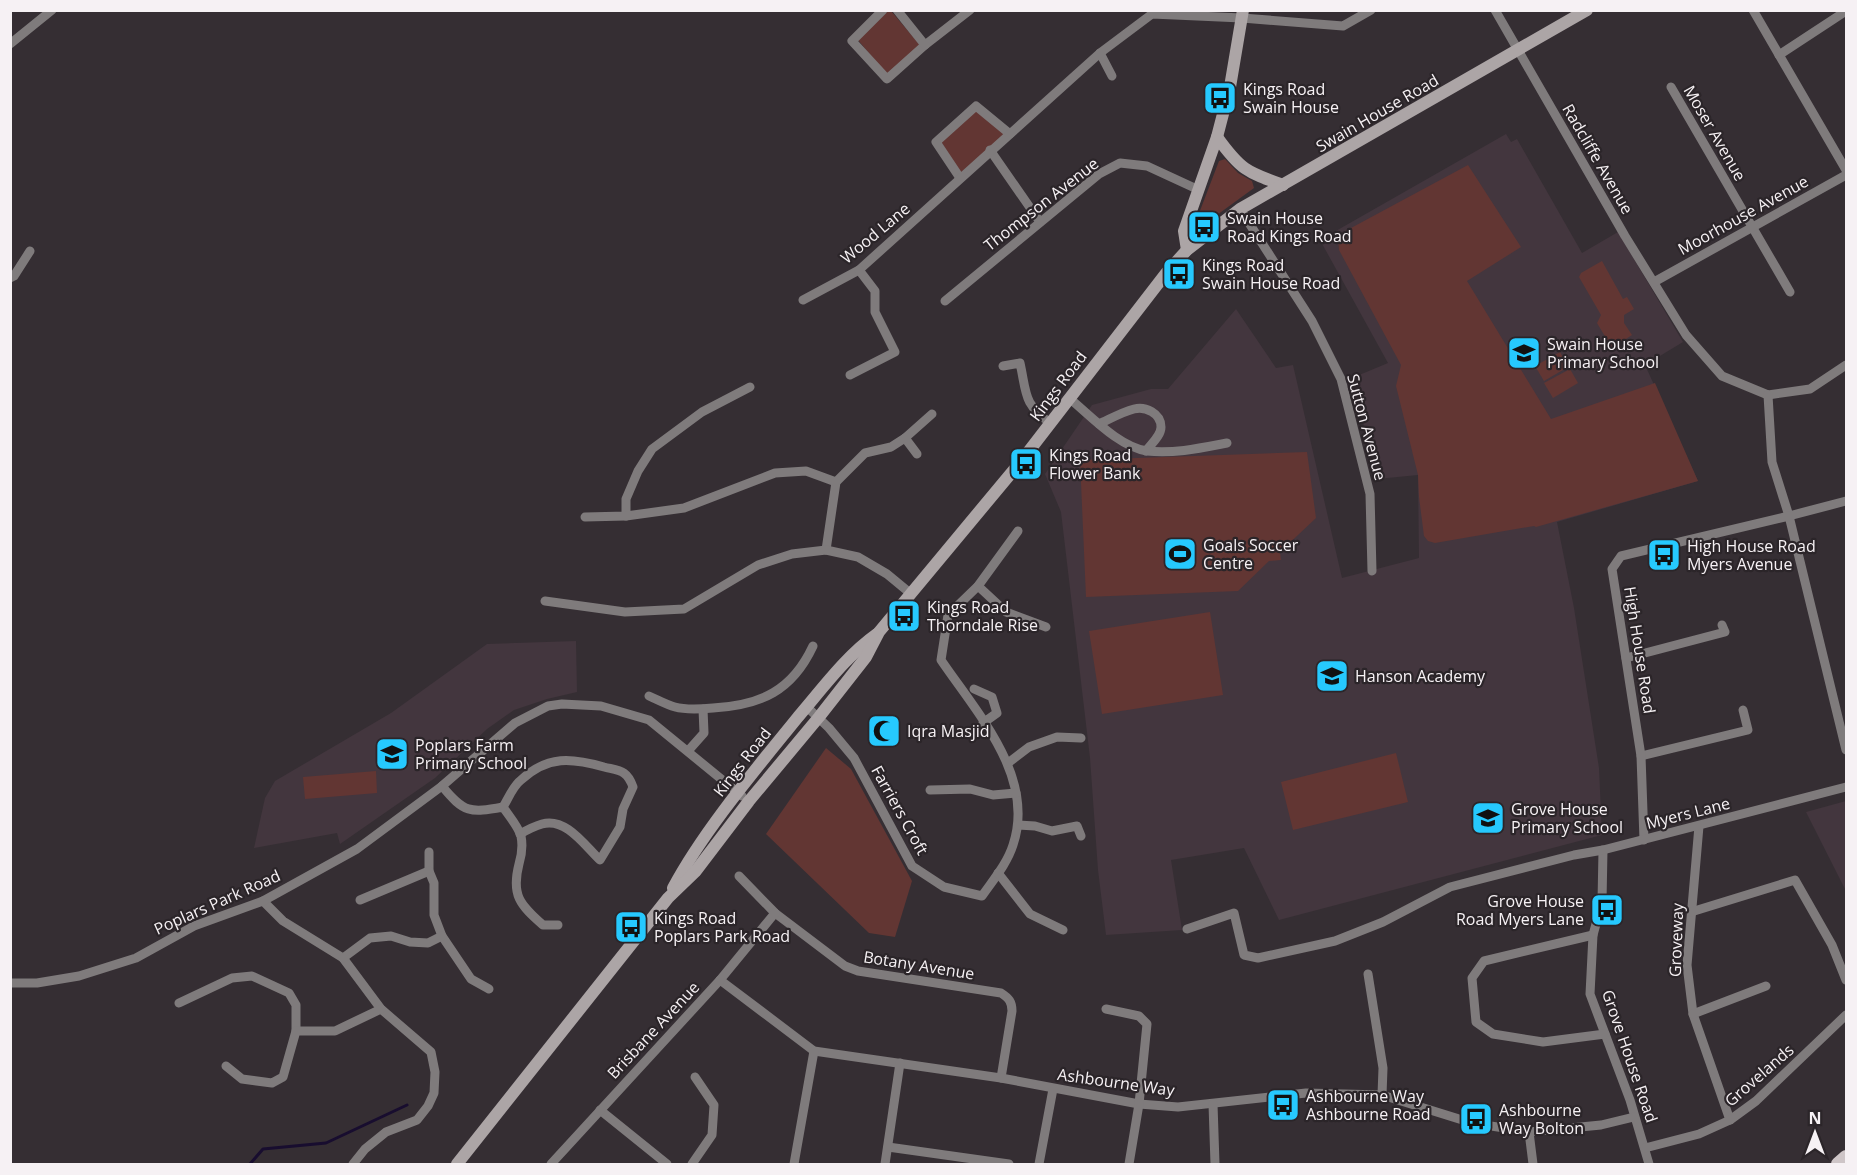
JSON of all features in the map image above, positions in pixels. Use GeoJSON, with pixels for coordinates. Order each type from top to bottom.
{"type":"FeatureCollection","features":[{"type":"Feature","properties":{"kind":"main road"},"geometry":{"type":"LineString","coordinates":[[1838,1164],[1846,1157]]}},
{"type":"Feature","properties":{"kind":"street"},"geometry":{"type":"LineString","coordinates":[[10,44],[52,10]]}},
{"type":"Feature","properties":{"kind":"street"},"geometry":{"type":"LineString","coordinates":[[883,10],[852,41],[887,79],[925,45],[970,10]]}},
{"type":"Feature","properties":{"kind":"street"},"geometry":{"type":"LineString","coordinates":[[897,10],[925,45]]}},
{"type":"Feature","properties":{"kind":"street","name":"Wood Lane"},"geometry":{"type":"LineString","coordinates":[[803,300],[859,270],[1100,53],[1152,14],[1242,14],[1343,26],[1371,10]]}},
{"type":"Feature","properties":{"kind":"street","name":"Radcliffe Avenue"},"geometry":{"type":"LineString","coordinates":[[1495,10],[1686,335],[1722,376],[1768,395]]}},
{"type":"Feature","properties":{"kind":"street","name":"Swain House Road"},"geometry":{"type":"LineString","coordinates":[[1187,250],[1240,210],[1587,10]]}},
{"type":"Feature","properties":{"kind":"street"},"geometry":{"type":"LineString","coordinates":[[1753,10],[1846,172]]}},
{"type":"Feature","properties":{"kind":"street"},"geometry":{"type":"LineString","coordinates":[[1779,55],[1846,11]]}},
{"type":"Feature","properties":{"kind":"street"},"geometry":{"type":"LineString","coordinates":[[1187,250],[1184,231],[1217,137],[1230,87],[1242,14]]}},
{"type":"Feature","properties":{"kind":"street"},"geometry":{"type":"LineString","coordinates":[[1100,53],[1112,76]]}},
{"type":"Feature","properties":{"kind":"street","name":"Moser Avenue"},"geometry":{"type":"LineString","coordinates":[[1671,87],[1790,292]]}},
{"type":"Feature","properties":{"kind":"street"},"geometry":{"type":"LineString","coordinates":[[960,178],[936,142],[976,106],[1010,134]]}},
{"type":"Feature","properties":{"kind":"street"},"geometry":{"type":"LineString","coordinates":[[1217,137],[1235,161],[1252,174],[1283,185]]}},
{"type":"Feature","properties":{"kind":"street"},"geometry":{"type":"LineString","coordinates":[[990,150],[1040,222]]}},
{"type":"Feature","properties":{"kind":"street","name":"Thompson Avenue"},"geometry":{"type":"LineString","coordinates":[[945,301],[1099,174],[1120,164],[1147,166],[1199,190]]}},
{"type":"Feature","properties":{"kind":"street","name":"Moorhouse Avenue"},"geometry":{"type":"LineString","coordinates":[[1654,282],[1846,172]]}},
{"type":"Feature","properties":{"kind":"street","name":"Sutton Avenue"},"geometry":{"type":"LineString","coordinates":[[1240,210],[1312,321],[1341,380],[1370,494],[1372,571]]}},
{"type":"Feature","properties":{"kind":"street","name":"Kings Road"},"geometry":{"type":"LineString","coordinates":[[458,1164],[669,897],[695,872],[749,801],[819,717],[866,657],[879,632],[996,491],[1145,300],[1187,250]]}},
{"type":"Feature","properties":{"kind":"street"},"geometry":{"type":"LineString","coordinates":[[10,278],[14,276],[30,252]]}},
{"type":"Feature","properties":{"kind":"street"},"geometry":{"type":"LineString","coordinates":[[850,375],[894,352],[875,312],[875,291],[859,270]]}},
{"type":"Feature","properties":{"kind":"street"},"geometry":{"type":"LineString","coordinates":[[1003,366],[1020,363],[1029,404],[1035,412],[1050,423]]}},
{"type":"Feature","properties":{"kind":"street"},"geometry":{"type":"LineString","coordinates":[[1846,365],[1810,389],[1768,395],[1772,462],[1789,516],[1846,750]]}},
{"type":"Feature","properties":{"kind":"street"},"geometry":{"type":"LineString","coordinates":[[626,516],[626,499],[638,471],[652,449],[702,412],[750,387]]}},
{"type":"Feature","properties":{"kind":"street"},"geometry":{"type":"LineString","coordinates":[[1069,398],[1099,424],[1132,446],[1146,451],[1185,451],[1227,443]]}},
{"type":"Feature","properties":{"kind":"street"},"geometry":{"type":"LineString","coordinates":[[1099,424],[1135,408],[1148,409],[1157,416],[1161,427],[1158,436],[1146,451]]}},
{"type":"Feature","properties":{"kind":"street"},"geometry":{"type":"LineString","coordinates":[[826,550],[836,482],[865,453],[891,447],[932,414]]}},
{"type":"Feature","properties":{"kind":"street"},"geometry":{"type":"LineString","coordinates":[[905,438],[917,454]]}},
{"type":"Feature","properties":{"kind":"street"},"geometry":{"type":"LineString","coordinates":[[585,517],[626,516],[684,508],[775,473],[806,471],[836,482]]}},
{"type":"Feature","properties":{"kind":"street","name":"High House Road"},"geometry":{"type":"LineString","coordinates":[[1644,840],[1641,756],[1612,569],[1621,556],[1846,501]]}},
{"type":"Feature","properties":{"kind":"street","name":"Farriers Croft"},"geometry":{"type":"LineString","coordinates":[[819,717],[854,758],[912,866],[944,887],[982,896],[1013,846],[1018,825],[1016,793],[1008,763],[941,660],[948,615],[978,586],[1018,531]]}},
{"type":"Feature","properties":{"kind":"street"},"geometry":{"type":"LineString","coordinates":[[545,601],[625,612],[684,609],[758,565],[792,554],[826,550],[858,557],[887,574],[910,593]]}},
{"type":"Feature","properties":{"kind":"street"},"geometry":{"type":"LineString","coordinates":[[978,586],[1005,612],[1046,627]]}},
{"type":"Feature","properties":{"kind":"street"},"geometry":{"type":"LineString","coordinates":[[1626,658],[1725,632],[1722,625]]}},
{"type":"Feature","properties":{"kind":"street","name":"Kings Road"},"geometry":{"type":"LineString","coordinates":[[669,897],[686,865],[738,793],[858,648],[879,632]]}},
{"type":"Feature","properties":{"kind":"street"},"geometry":{"type":"LineString","coordinates":[[650,696],[676,708],[703,709],[729,707],[759,700],[787,684],[804,666],[813,646]]}},
{"type":"Feature","properties":{"kind":"street"},"geometry":{"type":"LineString","coordinates":[[974,689],[992,697],[997,713],[983,723]]}},
{"type":"Feature","properties":{"kind":"street","name":"Poplars Park Road"},"geometry":{"type":"LineString","coordinates":[[10,983],[37,983],[79,976],[136,958],[194,926],[263,901],[357,849],[442,786],[515,723],[548,706],[562,704],[601,706],[649,720],[749,801]]}},
{"type":"Feature","properties":{"kind":"street"},"geometry":{"type":"LineString","coordinates":[[807,707],[819,717]]}},
{"type":"Feature","properties":{"kind":"street"},"geometry":{"type":"LineString","coordinates":[[688,751],[704,733],[703,709]]}},
{"type":"Feature","properties":{"kind":"street"},"geometry":{"type":"LineString","coordinates":[[1641,756],[1748,730],[1743,710]]}},
{"type":"Feature","properties":{"kind":"street"},"geometry":{"type":"LineString","coordinates":[[1008,763],[1029,747],[1057,737],[1081,738]]}},
{"type":"Feature","properties":{"kind":"street"},"geometry":{"type":"LineString","coordinates":[[442,786],[457,804],[479,811],[503,807],[519,780],[542,766],[554,762],[579,760],[623,772],[630,778],[633,787],[623,809],[620,827],[600,860],[570,831],[557,823],[540,824],[520,834]]}},
{"type":"Feature","properties":{"kind":"street","name":"Myers Lane"},"geometry":{"type":"LineString","coordinates":[[1187,929],[1234,913],[1244,955],[1258,958],[1335,941],[1383,922],[1450,887],[1574,855],[1644,840],[1846,787]]}},
{"type":"Feature","properties":{"kind":"street"},"geometry":{"type":"LineString","coordinates":[[930,790],[970,789],[993,795],[1016,793]]}},
{"type":"Feature","properties":{"kind":"street"},"geometry":{"type":"LineString","coordinates":[[503,807],[520,834],[522,852],[515,878],[517,897],[527,912],[544,929],[558,925]]}},
{"type":"Feature","properties":{"kind":"street"},"geometry":{"type":"LineString","coordinates":[[1018,825],[1035,826],[1052,831],[1077,826],[1081,836]]}},
{"type":"Feature","properties":{"kind":"street","name":"Groveway"},"geometry":{"type":"LineString","coordinates":[[1699,826],[1687,965],[1693,1014],[1730,1120]]}},
{"type":"Feature","properties":{"kind":"street","name":"Grove House Road"},"geometry":{"type":"LineString","coordinates":[[1602,850],[1602,902],[1593,934],[1590,994],[1630,1100],[1649,1164]]}},
{"type":"Feature","properties":{"kind":"street"},"geometry":{"type":"LineString","coordinates":[[429,852],[429,871],[434,883],[434,915],[442,936],[471,979],[489,989]]}},
{"type":"Feature","properties":{"kind":"street"},"geometry":{"type":"LineString","coordinates":[[360,900],[429,871]]}},
{"type":"Feature","properties":{"kind":"street"},"geometry":{"type":"LineString","coordinates":[[998,873],[1030,914],[1063,930]]}},
{"type":"Feature","properties":{"kind":"street","name":"Botany Avenue"},"geometry":{"type":"LineString","coordinates":[[739,876],[775,913],[845,966],[1001,993],[1006,996],[1011,1002],[1012,1011],[1001,1078]]}},
{"type":"Feature","properties":{"kind":"street"},"geometry":{"type":"LineString","coordinates":[[1691,912],[1795,880],[1832,945],[1846,980]]}},
{"type":"Feature","properties":{"kind":"street"},"geometry":{"type":"LineString","coordinates":[[263,901],[283,921],[344,958],[381,1009],[431,1052],[435,1072],[434,1093],[428,1106],[417,1120],[386,1132],[365,1149],[353,1164]]}},
{"type":"Feature","properties":{"kind":"street","name":"Brisbane Avenue"},"geometry":{"type":"LineString","coordinates":[[551,1164],[720,980],[775,913]]}},
{"type":"Feature","properties":{"kind":"street"},"geometry":{"type":"LineString","coordinates":[[1053,925],[1056,913]]}},
{"type":"Feature","properties":{"kind":"street"},"geometry":{"type":"LineString","coordinates":[[1593,934],[1484,962],[1472,978],[1476,1022],[1492,1034],[1543,1042],[1605,1034]]}},
{"type":"Feature","properties":{"kind":"street"},"geometry":{"type":"LineString","coordinates":[[344,958],[370,938],[391,936],[410,942],[428,943],[442,936]]}},
{"type":"Feature","properties":{"kind":"street"},"geometry":{"type":"LineString","coordinates":[[1368,974],[1383,1068],[1382,1095]]}},
{"type":"Feature","properties":{"kind":"street"},"geometry":{"type":"LineString","coordinates":[[179,1004],[232,978],[252,976],[289,993],[296,1005],[296,1031],[283,1077],[272,1083],[242,1079],[226,1066]]}},
{"type":"Feature","properties":{"kind":"street","name":"Ashbourne Way"},"geometry":{"type":"LineString","coordinates":[[720,980],[814,1051],[1001,1078],[1139,1104],[1178,1107],[1306,1093],[1382,1095],[1472,1123],[1528,1132],[1601,1125],[1635,1117]]}},
{"type":"Feature","properties":{"kind":"street"},"geometry":{"type":"LineString","coordinates":[[1693,1014],[1766,986]]}},
{"type":"Feature","properties":{"kind":"street"},"geometry":{"type":"LineString","coordinates":[[296,1031],[335,1031],[381,1009]]}},
{"type":"Feature","properties":{"kind":"street"},"geometry":{"type":"LineString","coordinates":[[1106,1009],[1139,1016],[1146,1024],[1139,1104],[1130,1164]]}},
{"type":"Feature","properties":{"kind":"street","name":"Grovelands"},"geometry":{"type":"LineString","coordinates":[[1645,1148],[1700,1134],[1730,1120],[1756,1101],[1846,1015]]}},
{"type":"Feature","properties":{"kind":"street"},"geometry":{"type":"LineString","coordinates":[[794,1164],[814,1051]]}},
{"type":"Feature","properties":{"kind":"street"},"geometry":{"type":"LineString","coordinates":[[885,1164],[900,1063]]}},
{"type":"Feature","properties":{"kind":"street"},"geometry":{"type":"LineString","coordinates":[[692,1164],[712,1135],[714,1105],[695,1077]]}},
{"type":"Feature","properties":{"kind":"street"},"geometry":{"type":"LineString","coordinates":[[1039,1164],[1053,1089]]}},
{"type":"Feature","properties":{"kind":"street"},"geometry":{"type":"LineString","coordinates":[[1213,1104],[1215,1164]]}},
{"type":"Feature","properties":{"kind":"street"},"geometry":{"type":"LineString","coordinates":[[600,1110],[667,1164]]}},
{"type":"Feature","properties":{"kind":"street"},"geometry":{"type":"LineString","coordinates":[[1528,1132],[1533,1164]]}},
{"type":"Feature","properties":{"kind":"street"},"geometry":{"type":"LineString","coordinates":[[888,1147],[1009,1164]]}},
{"type":"Feature","properties":{"kind":"shaded area"},"geometry":{"type":"Polygon","coordinates":[[[888,11],[891,11],[920,45],[887,75],[858,40],[888,11]]]}},
{"type":"Feature","properties":{"kind":"shaded area"},"geometry":{"type":"Polygon","coordinates":[[[976,110],[1005,134],[961,173],[941,142],[976,110]]]}},
{"type":"Feature","properties":{"kind":"shaded area"},"geometry":{"type":"Polygon","coordinates":[[[1506,134],[1511,142],[1517,139],[1582,253],[1618,232],[1683,342],[1645,365],[1698,481],[1557,522],[1574,608],[1599,768],[1602,835],[1279,920],[1244,848],[1171,860],[1182,930],[1106,935],[1098,870],[1090,758],[1061,512],[1045,474],[1092,405],[1151,389],[1168,389],[1236,309],[1276,368],[1293,365],[1342,578],[1419,558],[1418,475],[1377,479],[1352,378],[1388,363],[1320,240],[1506,134]]]}},
{"type":"Feature","properties":{"kind":"shaded area"},"geometry":{"type":"Polygon","coordinates":[[[1225,159],[1238,173],[1252,181],[1254,188],[1195,231],[1193,229],[1219,161],[1225,159]]]}},
{"type":"Feature","properties":{"kind":"shaded area","name":"Swain House Primary School"},"geometry":{"type":"Polygon","coordinates":[[[1468,165],[1521,247],[1467,281],[1551,419],[1655,383],[1698,481],[1536,527],[1435,543],[1428,541],[1424,536],[1418,475],[1396,386],[1401,365],[1339,250],[1338,235],[1468,165]]]}},
{"type":"Feature","properties":{"kind":"shaded area"},"geometry":{"type":"Polygon","coordinates":[[[1602,261],[1623,299],[1627,297],[1634,309],[1624,315],[1624,323],[1632,335],[1612,348],[1597,323],[1601,315],[1579,277],[1581,273],[1602,261]]]}},
{"type":"Feature","properties":{"kind":"shaded area"},"geometry":{"type":"Polygon","coordinates":[[[1560,352],[1568,367],[1544,381],[1535,366],[1560,352]]]}},
{"type":"Feature","properties":{"kind":"shaded area"},"geometry":{"type":"Polygon","coordinates":[[[1570,369],[1578,383],[1553,398],[1544,383],[1570,369]]]}},
{"type":"Feature","properties":{"kind":"shaded area","name":"Goals Soccer Centre"},"geometry":{"type":"Polygon","coordinates":[[[1307,452],[1316,518],[1280,552],[1281,560],[1269,561],[1238,591],[1086,597],[1080,460],[1307,452]]]}},
{"type":"Feature","properties":{"kind":"shaded area"},"geometry":{"type":"Polygon","coordinates":[[[1210,612],[1223,695],[1102,714],[1089,631],[1210,612]]]}},
{"type":"Feature","properties":{"kind":"shaded area","name":"Poplars Farm Primary School"},"geometry":{"type":"Polygon","coordinates":[[[576,641],[577,692],[514,710],[487,729],[435,778],[340,844],[337,833],[254,848],[265,798],[275,781],[391,713],[487,644],[576,641]]]}},
{"type":"Feature","properties":{"kind":"shaded area"},"geometry":{"type":"Polygon","coordinates":[[[826,748],[851,769],[912,881],[895,937],[869,933],[766,834],[826,748]]]}},
{"type":"Feature","properties":{"kind":"shaded area"},"geometry":{"type":"Polygon","coordinates":[[[1396,753],[1408,802],[1293,830],[1281,782],[1396,753]]]}},
{"type":"Feature","properties":{"kind":"shaded area"},"geometry":{"type":"Polygon","coordinates":[[[376,771],[377,793],[305,799],[303,777],[376,771]]]}},
{"type":"Feature","properties":{"kind":"shaded area"},"geometry":{"type":"Polygon","coordinates":[[[1846,801],[1846,891],[1806,812],[1846,801]]]}},
{"type":"Feature","properties":{"kind":"waterway"},"geometry":{"type":"LineString","coordinates":[[250,1164],[263,1149],[326,1143],[407,1105]]}},
{"type":"Feature","properties":{"kind":"place","name":"Kings Road Swain House"},"geometry":{"type":"Point","coordinates":[1220,98]}},
{"type":"Feature","properties":{"kind":"place","name":"Swain House Road Kings Road"},"geometry":{"type":"Point","coordinates":[1204,227]}},
{"type":"Feature","properties":{"kind":"place","name":"Kings Road Swain House Road"},"geometry":{"type":"Point","coordinates":[1179,274]}},
{"type":"Feature","properties":{"kind":"place","name":"Swain House Primary School"},"geometry":{"type":"Point","coordinates":[1524,353]}},
{"type":"Feature","properties":{"kind":"place","name":"Kings Road Flower Bank"},"geometry":{"type":"Point","coordinates":[1026,464]}},
{"type":"Feature","properties":{"kind":"place","name":"Goals Soccer Centre"},"geometry":{"type":"Point","coordinates":[1180,554]}},
{"type":"Feature","properties":{"kind":"place","name":"High House Road Myers Avenue"},"geometry":{"type":"Point","coordinates":[1664,555]}},
{"type":"Feature","properties":{"kind":"place","name":"Kings Road Thorndale Rise"},"geometry":{"type":"Point","coordinates":[904,616]}},
{"type":"Feature","properties":{"kind":"place","name":"Hanson Academy"},"geometry":{"type":"Point","coordinates":[1332,676]}},
{"type":"Feature","properties":{"kind":"place","name":"Iqra Masjid"},"geometry":{"type":"Point","coordinates":[884,731]}},
{"type":"Feature","properties":{"kind":"place","name":"Poplars Farm Primary School"},"geometry":{"type":"Point","coordinates":[392,754]}},
{"type":"Feature","properties":{"kind":"place","name":"Grove House Primary School"},"geometry":{"type":"Point","coordinates":[1488,818]}},
{"type":"Feature","properties":{"kind":"place","name":"Grove House Road Myers Lane"},"geometry":{"type":"Point","coordinates":[1607,910]}},
{"type":"Feature","properties":{"kind":"place","name":"Kings Road Poplars Park Road"},"geometry":{"type":"Point","coordinates":[631,927]}},
{"type":"Feature","properties":{"kind":"place","name":"Ashbourne Way Ashbourne Road"},"geometry":{"type":"Point","coordinates":[1283,1105]}},
{"type":"Feature","properties":{"kind":"place","name":"Ashbourne Way Bolton"},"geometry":{"type":"Point","coordinates":[1476,1119]}}]}
